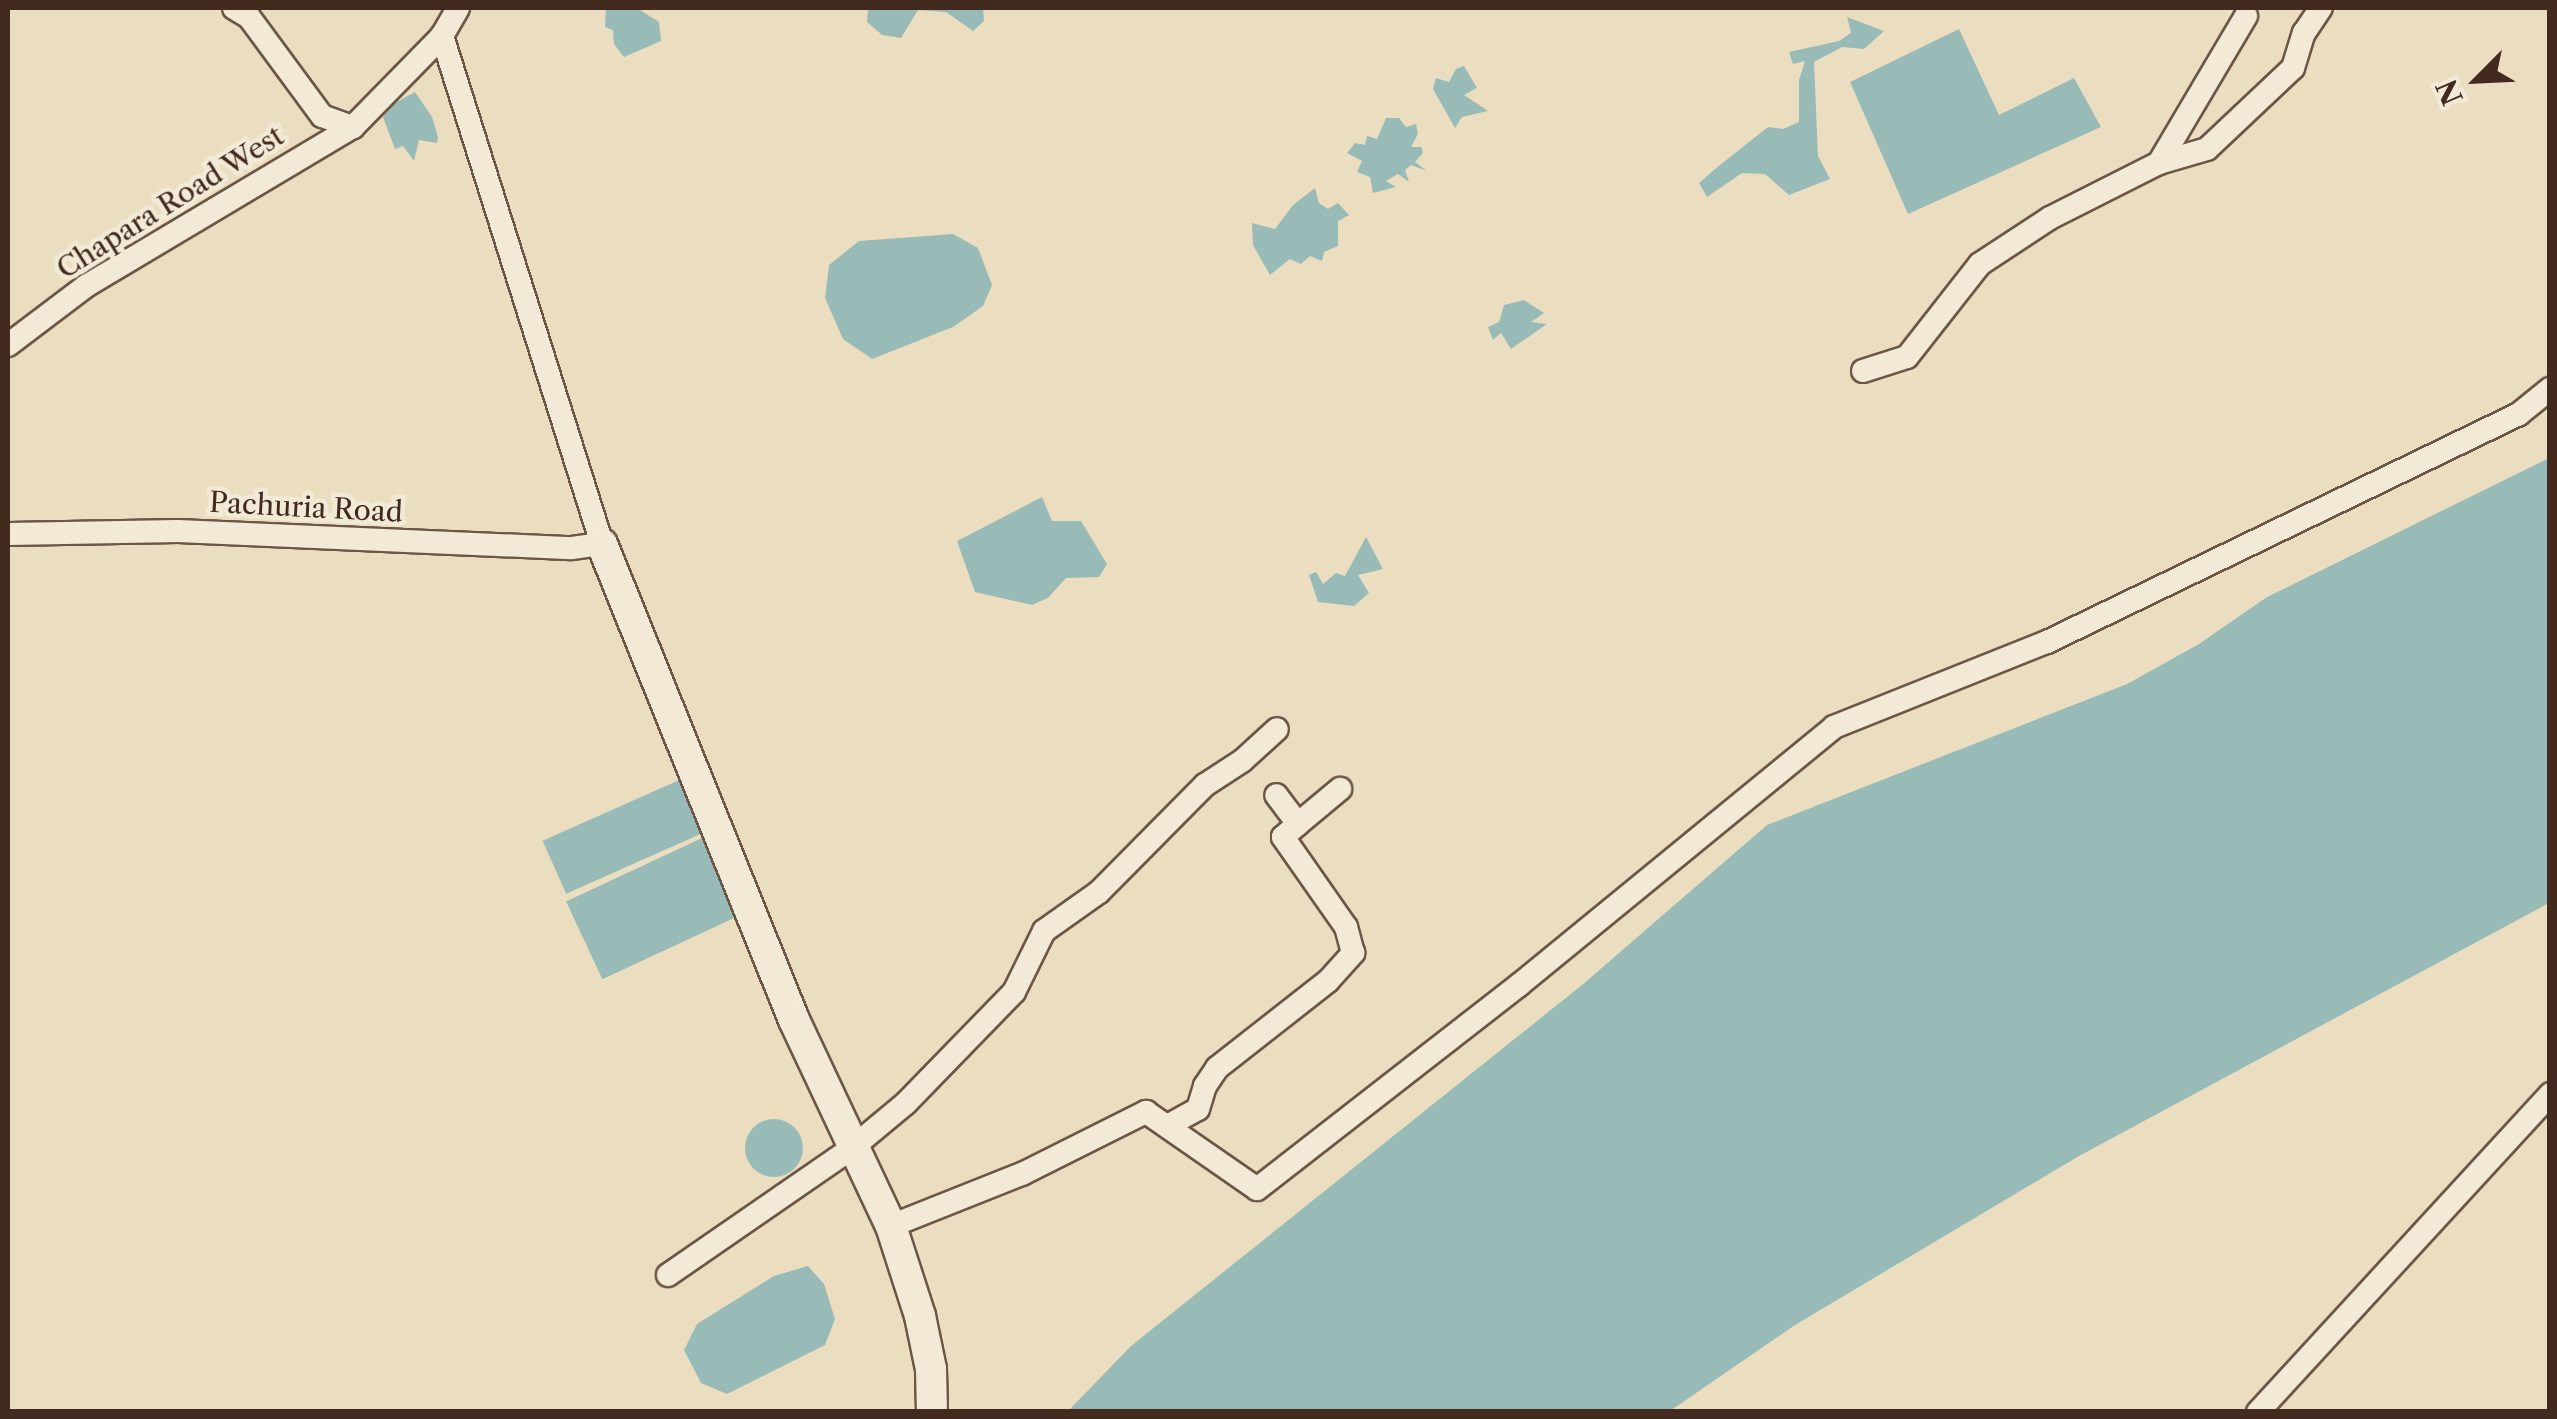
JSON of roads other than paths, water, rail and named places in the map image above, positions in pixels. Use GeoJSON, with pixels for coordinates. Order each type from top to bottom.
{"type":"FeatureCollection","features":[{"type":"Feature","properties":{"kind":"main road"},"geometry":{"type":"LineString","coordinates":[[602,544],[794,1020],[891,1226],[920,1316],[931,1369],[932,1412]]}},
{"type":"Feature","properties":{"kind":"street","name":"Chapara Road West"},"geometry":{"type":"LineString","coordinates":[[234,8],[249,17],[322,116],[354,127]]}},
{"type":"Feature","properties":{"kind":"street","name":"Chapara Road West"},"geometry":{"type":"LineString","coordinates":[[12,330],[354,127],[442,36],[458,8]]}},
{"type":"Feature","properties":{"kind":"street"},"geometry":{"type":"LineString","coordinates":[[1863,371],[1907,357],[1980,264],[2050,218],[2159,163],[2207,150],[2258,106],[2293,68],[2304,33],[2321,8]]}},
{"type":"Feature","properties":{"kind":"street"},"geometry":{"type":"LineString","coordinates":[[2159,163],[2246,16]]}},
{"type":"Feature","properties":{"kind":"street"},"geometry":{"type":"LineString","coordinates":[[442,36],[602,544]]}},
{"type":"Feature","properties":{"kind":"street"},"geometry":{"type":"LineString","coordinates":[[891,1226],[1022,1174],[1146,1112],[1257,1189],[1519,985],[1834,728],[2047,642],[2519,414],[2550,388]]}},
{"type":"Feature","properties":{"kind":"street","name":"Pachuria Road"},"geometry":{"type":"LineString","coordinates":[[8,534],[178,531],[572,548],[602,544]]}},
{"type":"Feature","properties":{"kind":"street"},"geometry":{"type":"LineString","coordinates":[[668,1275],[852,1148],[906,1103],[1014,992],[1044,931],[1099,892],[1205,785],[1278,729]]}},
{"type":"Feature","properties":{"kind":"street"},"geometry":{"type":"LineString","coordinates":[[1168,1126],[1198,1109],[1216,1068],[1328,981],[1353,953],[1346,927],[1283,836],[1340,789]]}},
{"type":"Feature","properties":{"kind":"street"},"geometry":{"type":"LineString","coordinates":[[1276,795],[1298,824]]}},
{"type":"Feature","properties":{"kind":"street"},"geometry":{"type":"LineString","coordinates":[[2258,1412],[2550,1094]]}},
{"type":"Feature","properties":{"kind":"water"},"geometry":{"type":"Polygon","coordinates":[[[606,8],[637,8],[659,22],[661,41],[624,57],[614,44],[613,30],[605,27],[606,8]]]}},
{"type":"Feature","properties":{"kind":"water"},"geometry":{"type":"Polygon","coordinates":[[[868,8],[983,8],[984,21],[973,31],[946,12],[918,10],[901,38],[882,35],[867,22],[868,8]]]}},
{"type":"Feature","properties":{"kind":"water"},"geometry":{"type":"Polygon","coordinates":[[[1847,17],[1884,31],[1864,49],[1842,47],[1814,62],[1818,156],[1830,179],[1789,195],[1765,174],[1742,173],[1707,197],[1699,183],[1715,169],[1768,127],[1783,129],[1799,122],[1799,80],[1805,61],[1793,64],[1789,52],[1839,41],[1851,33],[1847,17]]]}},
{"type":"Feature","properties":{"kind":"water"},"geometry":{"type":"Polygon","coordinates":[[[1959,29],[1999,115],[2074,78],[2101,127],[1908,214],[1850,82],[1959,29]]]}},
{"type":"Feature","properties":{"kind":"water"},"geometry":{"type":"Polygon","coordinates":[[[1464,66],[1477,88],[1464,95],[1488,111],[1462,117],[1455,128],[1433,89],[1436,78],[1449,82],[1456,69],[1464,66]]]}},
{"type":"Feature","properties":{"kind":"water"},"geometry":{"type":"Polygon","coordinates":[[[415,92],[432,117],[438,137],[437,143],[419,140],[414,161],[403,146],[395,149],[383,117],[395,103],[415,92]]]}},
{"type":"Feature","properties":{"kind":"water"},"geometry":{"type":"Polygon","coordinates":[[[1386,118],[1399,118],[1406,127],[1416,124],[1418,134],[1411,147],[1421,147],[1423,153],[1415,162],[1427,171],[1411,165],[1405,170],[1409,182],[1398,174],[1386,181],[1396,187],[1373,193],[1370,177],[1357,172],[1362,161],[1347,153],[1355,143],[1365,145],[1367,136],[1377,139],[1386,118]]]}},
{"type":"Feature","properties":{"kind":"water"},"geometry":{"type":"Polygon","coordinates":[[[1315,188],[1319,203],[1328,209],[1338,203],[1349,215],[1338,221],[1338,246],[1324,252],[1322,261],[1310,256],[1301,264],[1290,259],[1270,275],[1253,245],[1252,223],[1275,229],[1293,205],[1315,188]]]}},
{"type":"Feature","properties":{"kind":"water"},"geometry":{"type":"Polygon","coordinates":[[[953,234],[978,248],[992,285],[983,306],[953,327],[872,359],[843,339],[825,298],[829,265],[859,241],[953,234]]]}},
{"type":"Feature","properties":{"kind":"water"},"geometry":{"type":"Polygon","coordinates":[[[1524,300],[1544,313],[1531,322],[1547,324],[1511,349],[1501,333],[1493,340],[1488,327],[1499,322],[1504,305],[1524,300]]]}},
{"type":"Feature","properties":{"kind":"water"},"geometry":{"type":"Polygon","coordinates":[[[2549,458],[2549,903],[2079,1156],[1795,1325],[1670,1411],[1068,1411],[1131,1346],[1582,985],[1767,825],[2127,684],[2199,644],[2267,597],[2549,458]]]}},
{"type":"Feature","properties":{"kind":"water"},"geometry":{"type":"Polygon","coordinates":[[[1042,497],[1052,521],[1081,521],[1107,564],[1099,577],[1066,578],[1048,598],[1032,605],[975,592],[957,541],[1042,497]]]}},
{"type":"Feature","properties":{"kind":"water"},"geometry":{"type":"Polygon","coordinates":[[[1366,537],[1383,569],[1358,575],[1369,593],[1354,606],[1318,602],[1309,575],[1316,572],[1323,584],[1336,573],[1345,576],[1366,537]]]}},
{"type":"Feature","properties":{"kind":"water"},"geometry":{"type":"Polygon","coordinates":[[[686,777],[710,830],[566,894],[543,841],[686,777]]]}},
{"type":"Feature","properties":{"kind":"water"},"geometry":{"type":"Polygon","coordinates":[[[702,838],[738,916],[602,979],[566,901],[702,838]]]}},
{"type":"Feature","properties":{"kind":"water"},"geometry":{"type":"Polygon","coordinates":[[[774,1119],[795,1127],[803,1148],[795,1169],[774,1177],[753,1169],[745,1148],[753,1127],[774,1119]]]}},
{"type":"Feature","properties":{"kind":"water"},"geometry":{"type":"Polygon","coordinates":[[[808,1266],[824,1284],[835,1319],[825,1345],[727,1394],[701,1383],[684,1350],[697,1324],[774,1276],[808,1266]]]}}]}
